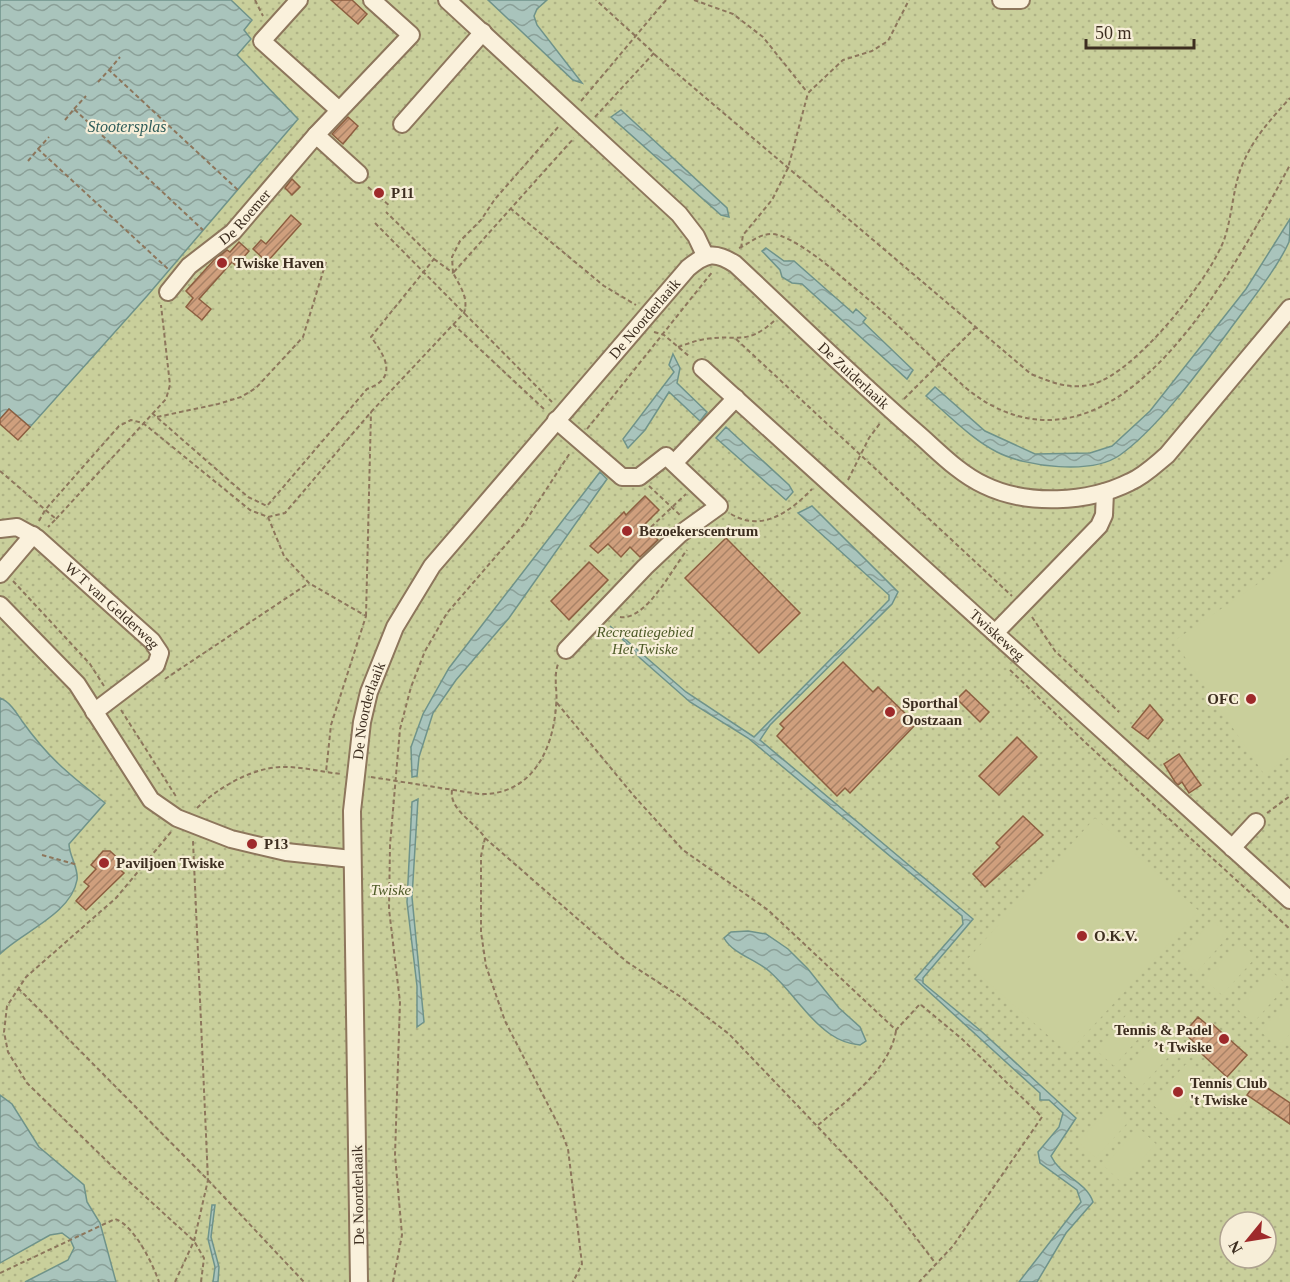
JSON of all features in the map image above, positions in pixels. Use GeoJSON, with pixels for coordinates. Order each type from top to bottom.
{"type":"FeatureCollection","features":[{"type":"Feature","properties":{"kind":"street"},"geometry":{"type":"LineString","coordinates":[[299,0],[262,41],[339,111]]}},
{"type":"Feature","properties":{"kind":"street","name":"De Roemer"},"geometry":{"type":"LineString","coordinates":[[168,292],[189,266],[233,232],[316,135],[411,35],[372,0]]}},
{"type":"Feature","properties":{"kind":"street"},"geometry":{"type":"LineString","coordinates":[[447,0],[679,214],[705,255],[721,255],[727,259]]}},
{"type":"Feature","properties":{"kind":"street"},"geometry":{"type":"LineString","coordinates":[[1001,0],[1021,0]]}},
{"type":"Feature","properties":{"kind":"street"},"geometry":{"type":"LineString","coordinates":[[402,124],[483,32]]}},
{"type":"Feature","properties":{"kind":"street"},"geometry":{"type":"LineString","coordinates":[[316,135],[362,179]]}},
{"type":"Feature","properties":{"kind":"street","name":"De Noorderlaaik"},"geometry":{"type":"LineString","coordinates":[[359,1282],[352,811],[362,722],[373,683],[395,627],[421,582],[456,534],[688,268],[705,255]]}},
{"type":"Feature","properties":{"kind":"street","name":"De Zuiderlaaik"},"geometry":{"type":"LineString","coordinates":[[727,259],[892,411],[967,475],[985,485],[1027,498],[1056,499],[1105,492],[1131,482],[1167,455],[1290,308]]}},
{"type":"Feature","properties":{"kind":"street","name":"Twiskeweg"},"geometry":{"type":"LineString","coordinates":[[702,368],[842,492],[1290,900]]}},
{"type":"Feature","properties":{"kind":"street"},"geometry":{"type":"LineString","coordinates":[[674,464],[736,398]]}},
{"type":"Feature","properties":{"kind":"street"},"geometry":{"type":"LineString","coordinates":[[559,416],[578,440],[613,471],[629,478],[639,477],[666,456],[718,506],[639,573],[567,650]]}},
{"type":"Feature","properties":{"kind":"street"},"geometry":{"type":"LineString","coordinates":[[995,633],[1100,526],[1104,515],[1105,492]]}},
{"type":"Feature","properties":{"kind":"street"},"geometry":{"type":"LineString","coordinates":[[0,529],[17,527],[35,536],[0,574]]}},
{"type":"Feature","properties":{"kind":"street","name":"W T van Gelderweg"},"geometry":{"type":"LineString","coordinates":[[35,536],[152,641],[160,653],[156,665],[94,711]]}},
{"type":"Feature","properties":{"kind":"street"},"geometry":{"type":"LineString","coordinates":[[0,605],[77,684],[151,800],[186,822],[231,838],[286,852],[352,859]]}},
{"type":"Feature","properties":{"kind":"street"},"geometry":{"type":"LineString","coordinates":[[1232,848],[1256,822]]}},
{"type":"Feature","properties":{"kind":"path"},"geometry":{"type":"LineString","coordinates":[[596,0],[654,53],[1031,374],[1065,387],[1094,384],[1115,374],[1154,339],[1209,273],[1225,237],[1243,163],[1259,132],[1290,98]]}},
{"type":"Feature","properties":{"kind":"path"},"geometry":{"type":"LineString","coordinates":[[35,536],[45,510],[119,426],[131,420],[143,423],[250,510],[268,517],[285,513],[371,412],[464,313],[464,293],[453,273],[452,257],[460,241],[481,220],[495,199],[666,0]]}},
{"type":"Feature","properties":{"kind":"path"},"geometry":{"type":"LineString","coordinates":[[694,0],[734,14],[763,37],[808,93]]}},
{"type":"Feature","properties":{"kind":"path"},"geometry":{"type":"LineString","coordinates":[[745,254],[741,248],[743,235],[772,200],[788,168],[808,93],[843,60],[872,51],[888,41],[909,0]]}},
{"type":"Feature","properties":{"kind":"path"},"geometry":{"type":"LineString","coordinates":[[453,273],[654,53]]}},
{"type":"Feature","properties":{"kind":"path"},"geometry":{"type":"LineString","coordinates":[[98,82],[120,57]]}},
{"type":"Feature","properties":{"kind":"path"},"geometry":{"type":"LineString","coordinates":[[109,70],[238,190]]}},
{"type":"Feature","properties":{"kind":"path"},"geometry":{"type":"LineString","coordinates":[[65,120],[86,96]]}},
{"type":"Feature","properties":{"kind":"path"},"geometry":{"type":"LineString","coordinates":[[74,110],[203,230]]}},
{"type":"Feature","properties":{"kind":"path"},"geometry":{"type":"LineString","coordinates":[[28,161],[49,137]]}},
{"type":"Feature","properties":{"kind":"path"},"geometry":{"type":"LineString","coordinates":[[38,150],[169,270]]}},
{"type":"Feature","properties":{"kind":"path"},"geometry":{"type":"LineString","coordinates":[[393,1282],[402,1235],[395,1155],[400,1002],[389,909],[394,781],[400,729],[411,687],[425,651],[465,589],[523,525],[578,440],[664,335],[698,289],[735,249],[764,235],[782,236],[827,265],[875,304],[961,384],[988,404],[1012,415],[1040,419],[1068,417],[1102,406],[1118,397],[1156,365],[1194,322],[1241,254],[1290,165]]}},
{"type":"Feature","properties":{"kind":"path"},"geometry":{"type":"LineString","coordinates":[[362,179],[390,206]]}},
{"type":"Feature","properties":{"kind":"path"},"geometry":{"type":"LineString","coordinates":[[510,208],[604,286],[624,296],[648,314],[655,325],[655,332],[664,335],[678,347],[706,339],[746,339],[763,331],[785,310]]}},
{"type":"Feature","properties":{"kind":"path"},"geometry":{"type":"LineString","coordinates":[[386,212],[435,260],[453,273]]}},
{"type":"Feature","properties":{"kind":"path"},"geometry":{"type":"LineString","coordinates":[[375,223],[464,313],[559,416]]}},
{"type":"Feature","properties":{"kind":"path"},"geometry":{"type":"LineString","coordinates":[[152,413],[248,497],[267,506],[367,389],[382,381],[387,371],[384,355],[371,338],[435,260]]}},
{"type":"Feature","properties":{"kind":"path"},"geometry":{"type":"LineString","coordinates":[[157,417],[218,404],[241,397],[256,388],[303,337],[326,262]]}},
{"type":"Feature","properties":{"kind":"path"},"geometry":{"type":"LineString","coordinates":[[35,536],[56,519],[166,399],[170,385],[160,312],[162,301],[168,292]]}},
{"type":"Feature","properties":{"kind":"path"},"geometry":{"type":"LineString","coordinates":[[453,324],[559,416]]}},
{"type":"Feature","properties":{"kind":"path"},"geometry":{"type":"LineString","coordinates":[[736,339],[1021,604],[1055,651],[1119,712]]}},
{"type":"Feature","properties":{"kind":"path"},"geometry":{"type":"LineString","coordinates":[[201,1282],[204,1258],[194,1241],[113,1167],[27,1083],[8,1052],[4,1032],[7,1006],[18,988],[49,956],[116,898],[164,840],[186,822],[190,815],[213,793],[252,773],[280,767],[326,772],[332,725],[366,616],[371,412]]}},
{"type":"Feature","properties":{"kind":"path"},"geometry":{"type":"LineString","coordinates":[[0,471],[56,519]]}},
{"type":"Feature","properties":{"kind":"path"},"geometry":{"type":"LineString","coordinates":[[639,477],[671,508],[693,525]]}},
{"type":"Feature","properties":{"kind":"path"},"geometry":{"type":"LineString","coordinates":[[718,506],[746,520],[754,522],[770,520],[798,503],[825,477]]}},
{"type":"Feature","properties":{"kind":"path"},"geometry":{"type":"LineString","coordinates":[[651,527],[697,485]]}},
{"type":"Feature","properties":{"kind":"path"},"geometry":{"type":"LineString","coordinates":[[268,517],[284,556],[309,583],[366,616]]}},
{"type":"Feature","properties":{"kind":"path"},"geometry":{"type":"LineString","coordinates":[[158,684],[309,583]]}},
{"type":"Feature","properties":{"kind":"path","name":"Twiskeweg"},"geometry":{"type":"LineString","coordinates":[[1007,667],[1087,744],[1290,929]]}},
{"type":"Feature","properties":{"kind":"path"},"geometry":{"type":"LineString","coordinates":[[394,781],[494,795],[512,789],[544,758],[551,740],[557,704],[682,850],[768,910],[896,1030]]}},
{"type":"Feature","properties":{"kind":"path"},"geometry":{"type":"LineString","coordinates":[[452,790],[451,799],[456,807],[478,827],[485,838],[627,962],[681,997],[729,1034],[889,1202],[936,1264]]}},
{"type":"Feature","properties":{"kind":"path"},"geometry":{"type":"LineString","coordinates":[[1256,822],[1290,796]]}},
{"type":"Feature","properties":{"kind":"path"},"geometry":{"type":"LineString","coordinates":[[175,1282],[194,1241],[208,1180],[186,822]]}},
{"type":"Feature","properties":{"kind":"path"},"geometry":{"type":"LineString","coordinates":[[485,838],[481,856],[481,932],[486,966],[505,1021],[560,1128],[568,1149],[582,1264],[573,1282]]}},
{"type":"Feature","properties":{"kind":"path"},"geometry":{"type":"LineString","coordinates":[[42,855],[78,865]]}},
{"type":"Feature","properties":{"kind":"path"},"geometry":{"type":"LineString","coordinates":[[18,988],[208,1180],[304,1282]]}},
{"type":"Feature","properties":{"kind":"path"},"geometry":{"type":"LineString","coordinates":[[817,1126],[861,1087],[893,1047],[896,1030],[920,1004],[962,1040],[1042,1116],[953,1246],[919,1282]]}},
{"type":"Feature","properties":{"kind":"path"},"geometry":{"type":"LineString","coordinates":[[0,1273],[115,1219],[124,1222],[153,1263],[159,1282]]}},
{"type":"Feature","properties":{"kind":"green space","name":"Twiske"},"geometry":{"type":"Polygon","coordinates":[[[0,0],[1290,0],[1290,1282],[0,1282],[0,0]]]}},
{"type":"Feature","properties":{"kind":"green space","name":"OFC"},"geometry":{"type":"Polygon","coordinates":[[[1290,562],[1290,756],[1264,774],[1174,641],[1290,562]]]}},
{"type":"Feature","properties":{"kind":"green space","name":"O.K.V."},"geometry":{"type":"Polygon","coordinates":[[[1095,818],[1199,911],[1068,1053],[965,962],[1095,818]]]}},
{"type":"Feature","properties":{"kind":"green space"},"geometry":{"type":"Polygon","coordinates":[[[1212,920],[1229,935],[1197,972],[1180,957],[1212,920]]]}},
{"type":"Feature","properties":{"kind":"green space"},"geometry":{"type":"Polygon","coordinates":[[[1239,941],[1256,957],[1222,995],[1205,980],[1239,941]]]}},
{"type":"Feature","properties":{"kind":"green space"},"geometry":{"type":"Polygon","coordinates":[[[1270,970],[1287,985],[1253,1023],[1236,1008],[1270,970]]]}},
{"type":"Feature","properties":{"kind":"green space","name":"Tennis Club 't Twiske"},"geometry":{"type":"Polygon","coordinates":[[[1290,999],[1290,1034],[1278,1047],[1260,1031],[1290,999]]]}},
{"type":"Feature","properties":{"kind":"green space"},"geometry":{"type":"Polygon","coordinates":[[[1128,1013],[1147,1029],[1114,1066],[1096,1050],[1128,1013]]]}},
{"type":"Feature","properties":{"kind":"green space","name":"Tennis Club 't Twiske"},"geometry":{"type":"Polygon","coordinates":[[[1155,1035],[1174,1051],[1139,1089],[1121,1073],[1155,1035]]]}},
{"type":"Feature","properties":{"kind":"green space","name":"Tennis Club 't Twiske"},"geometry":{"type":"Polygon","coordinates":[[[1186,1064],[1205,1081],[1170,1120],[1151,1103],[1186,1064]]]}},
{"type":"Feature","properties":{"kind":"green space"},"geometry":{"type":"Polygon","coordinates":[[[1112,1105],[1129,1121],[1096,1158],[1078,1142],[1112,1105]]]}},
{"type":"Feature","properties":{"kind":"green space"},"geometry":{"type":"Polygon","coordinates":[[[1139,1128],[1156,1144],[1121,1182],[1104,1166],[1139,1128]]]}},
{"type":"Feature","properties":{"kind":"water","name":"Stootersplas"},"geometry":{"type":"Polygon","coordinates":[[[0,0],[231,0],[252,20],[244,30],[251,39],[237,55],[298,119],[147,296],[30,427],[9,409],[0,419],[0,0]]]}},
{"type":"Feature","properties":{"kind":"water"},"geometry":{"type":"Polygon","coordinates":[[[488,0],[547,0],[537,9],[534,16],[537,25],[582,83],[573,80],[488,0]]]}},
{"type":"Feature","properties":{"kind":"water"},"geometry":{"type":"Polygon","coordinates":[[[621,110],[727,208],[729,217],[721,215],[611,117],[621,110]]]}},
{"type":"Feature","properties":{"kind":"water"},"geometry":{"type":"Polygon","coordinates":[[[1290,219],[1289,242],[1284,253],[1205,363],[1149,430],[1120,455],[1108,461],[1093,465],[1059,467],[1009,457],[978,440],[926,396],[935,387],[985,431],[1035,454],[1090,453],[1112,446],[1150,411],[1246,289],[1290,219]]]}},
{"type":"Feature","properties":{"kind":"water"},"geometry":{"type":"Polygon","coordinates":[[[766,248],[784,261],[794,261],[853,313],[856,309],[866,318],[863,322],[913,370],[907,379],[802,284],[792,283],[782,277],[780,270],[762,251],[766,248]]]}},
{"type":"Feature","properties":{"kind":"water"},"geometry":{"type":"Polygon","coordinates":[[[673,354],[680,368],[677,383],[707,412],[700,421],[669,392],[645,430],[628,448],[623,439],[674,372],[669,365],[673,354]]]}},
{"type":"Feature","properties":{"kind":"water"},"geometry":{"type":"Polygon","coordinates":[[[726,427],[789,485],[793,492],[786,500],[716,438],[726,427]]]}},
{"type":"Feature","properties":{"kind":"water"},"geometry":{"type":"Polygon","coordinates":[[[600,472],[607,479],[509,618],[456,680],[433,713],[419,757],[417,776],[412,777],[411,747],[423,714],[449,668],[600,472]]]}},
{"type":"Feature","properties":{"kind":"water"},"geometry":{"type":"Polygon","coordinates":[[[812,506],[898,592],[892,604],[770,725],[760,740],[973,919],[923,978],[923,983],[981,1031],[1076,1118],[1051,1156],[1060,1169],[1085,1189],[1093,1202],[1066,1233],[1037,1282],[1019,1282],[1081,1202],[1077,1190],[1040,1163],[1038,1152],[1059,1127],[1063,1113],[1049,1100],[1040,1100],[1040,1093],[915,979],[963,924],[962,916],[748,738],[690,702],[640,658],[610,626],[686,692],[754,737],[889,600],[889,595],[798,513],[812,506]]]}},
{"type":"Feature","properties":{"kind":"water"},"geometry":{"type":"Polygon","coordinates":[[[0,698],[7,702],[32,734],[70,775],[105,803],[69,844],[77,871],[77,880],[66,903],[0,954],[0,698]]]}},
{"type":"Feature","properties":{"kind":"water"},"geometry":{"type":"Polygon","coordinates":[[[418,799],[412,897],[424,1022],[417,1027],[417,986],[407,902],[412,802],[418,799]]]}},
{"type":"Feature","properties":{"kind":"water"},"geometry":{"type":"Polygon","coordinates":[[[748,931],[766,934],[788,949],[808,969],[839,1008],[860,1027],[866,1041],[860,1045],[852,1044],[830,1034],[813,1020],[769,971],[733,948],[724,938],[731,932],[748,931]]]}},
{"type":"Feature","properties":{"kind":"water"},"geometry":{"type":"Polygon","coordinates":[[[0,1095],[12,1104],[39,1147],[84,1185],[87,1202],[100,1223],[116,1282],[25,1282],[68,1260],[74,1248],[70,1239],[62,1233],[50,1235],[0,1263],[0,1095]]]}},
{"type":"Feature","properties":{"kind":"water"},"geometry":{"type":"Polygon","coordinates":[[[212,1205],[215,1205],[211,1237],[219,1267],[218,1282],[213,1282],[215,1267],[208,1239],[212,1205]]]}},
{"type":"Feature","properties":{"kind":"building"},"geometry":{"type":"Polygon","coordinates":[[[331,0],[352,0],[367,14],[358,24],[331,0]]]}},
{"type":"Feature","properties":{"kind":"building"},"geometry":{"type":"Polygon","coordinates":[[[348,117],[358,126],[343,144],[332,134],[348,117]]]}},
{"type":"Feature","properties":{"kind":"building"},"geometry":{"type":"Polygon","coordinates":[[[292,179],[300,187],[292,195],[285,188],[292,179]]]}},
{"type":"Feature","properties":{"kind":"building"},"geometry":{"type":"Polygon","coordinates":[[[291,215],[301,224],[267,262],[253,249],[261,240],[266,244],[291,215]]]}},
{"type":"Feature","properties":{"kind":"building"},"geometry":{"type":"Polygon","coordinates":[[[239,242],[249,251],[236,266],[232,262],[199,299],[211,309],[202,320],[186,307],[193,298],[186,291],[214,260],[227,250],[230,252],[239,242]]]}},
{"type":"Feature","properties":{"kind":"building"},"geometry":{"type":"Polygon","coordinates":[[[9,409],[30,427],[18,440],[0,424],[0,419],[9,409]]]}},
{"type":"Feature","properties":{"kind":"building","name":"Bezoekerscentrum"},"geometry":{"type":"Polygon","coordinates":[[[645,496],[659,510],[644,525],[658,540],[640,557],[630,547],[621,557],[608,544],[598,553],[590,546],[624,512],[626,515],[645,496]]]}},
{"type":"Feature","properties":{"kind":"building"},"geometry":{"type":"Polygon","coordinates":[[[726,538],[800,613],[759,653],[685,578],[726,538]]]}},
{"type":"Feature","properties":{"kind":"building"},"geometry":{"type":"Polygon","coordinates":[[[589,562],[608,580],[569,620],[551,601],[589,562]]]}},
{"type":"Feature","properties":{"kind":"building"},"geometry":{"type":"Polygon","coordinates":[[[843,662],[873,692],[878,687],[916,724],[850,793],[845,788],[837,796],[777,736],[784,728],[780,724],[843,662]]]}},
{"type":"Feature","properties":{"kind":"building"},"geometry":{"type":"Polygon","coordinates":[[[966,690],[989,712],[980,722],[957,699],[966,690]]]}},
{"type":"Feature","properties":{"kind":"building"},"geometry":{"type":"Polygon","coordinates":[[[1150,705],[1163,720],[1148,739],[1132,727],[1150,705]]]}},
{"type":"Feature","properties":{"kind":"building"},"geometry":{"type":"Polygon","coordinates":[[[1017,737],[1037,757],[999,795],[979,776],[1017,737]]]}},
{"type":"Feature","properties":{"kind":"building"},"geometry":{"type":"Polygon","coordinates":[[[1179,754],[1201,785],[1189,793],[1182,782],[1178,785],[1175,782],[1164,764],[1179,754]]]}},
{"type":"Feature","properties":{"kind":"building"},"geometry":{"type":"Polygon","coordinates":[[[1023,816],[1043,835],[985,887],[973,874],[1000,847],[996,843],[1023,816]]]}},
{"type":"Feature","properties":{"kind":"building"},"geometry":{"type":"Polygon","coordinates":[[[103,851],[110,851],[123,863],[118,868],[124,873],[86,910],[76,901],[89,886],[84,882],[96,869],[91,865],[103,851]]]}},
{"type":"Feature","properties":{"kind":"building"},"geometry":{"type":"Polygon","coordinates":[[[1198,1017],[1210,1027],[1212,1024],[1247,1055],[1227,1077],[1193,1046],[1195,1043],[1184,1033],[1198,1017]]]}},
{"type":"Feature","properties":{"kind":"building"},"geometry":{"type":"Polygon","coordinates":[[[1257,1081],[1290,1103],[1290,1124],[1247,1095],[1257,1081]]]}},
{"type":"Feature","properties":{"kind":"place","name":"P11"},"geometry":{"type":"Point","coordinates":[379,193]}},
{"type":"Feature","properties":{"kind":"place","name":"Twiske Haven"},"geometry":{"type":"Point","coordinates":[222,263]}},
{"type":"Feature","properties":{"kind":"place","name":"Bezoekerscentrum"},"geometry":{"type":"Point","coordinates":[627,531]}},
{"type":"Feature","properties":{"kind":"place","name":"OFC"},"geometry":{"type":"Point","coordinates":[1251,699]}},
{"type":"Feature","properties":{"kind":"place","name":"Sporthal Oostzaan"},"geometry":{"type":"Point","coordinates":[890,712]}},
{"type":"Feature","properties":{"kind":"place","name":"P13"},"geometry":{"type":"Point","coordinates":[252,844]}},
{"type":"Feature","properties":{"kind":"place","name":"Paviljoen Twiske"},"geometry":{"type":"Point","coordinates":[104,863]}},
{"type":"Feature","properties":{"kind":"place","name":"O.K.V."},"geometry":{"type":"Point","coordinates":[1082,936]}},
{"type":"Feature","properties":{"kind":"place","name":"Tennis & Padel ’t Twiske"},"geometry":{"type":"Point","coordinates":[1224,1039]}},
{"type":"Feature","properties":{"kind":"place","name":"Tennis Club 't Twiske"},"geometry":{"type":"Point","coordinates":[1178,1092]}},
{"type":"Feature","properties":{"kind":"park label","name":"Recreatiegebied Het Twiske"},"geometry":{"type":"Point","coordinates":[645,640]}}]}
